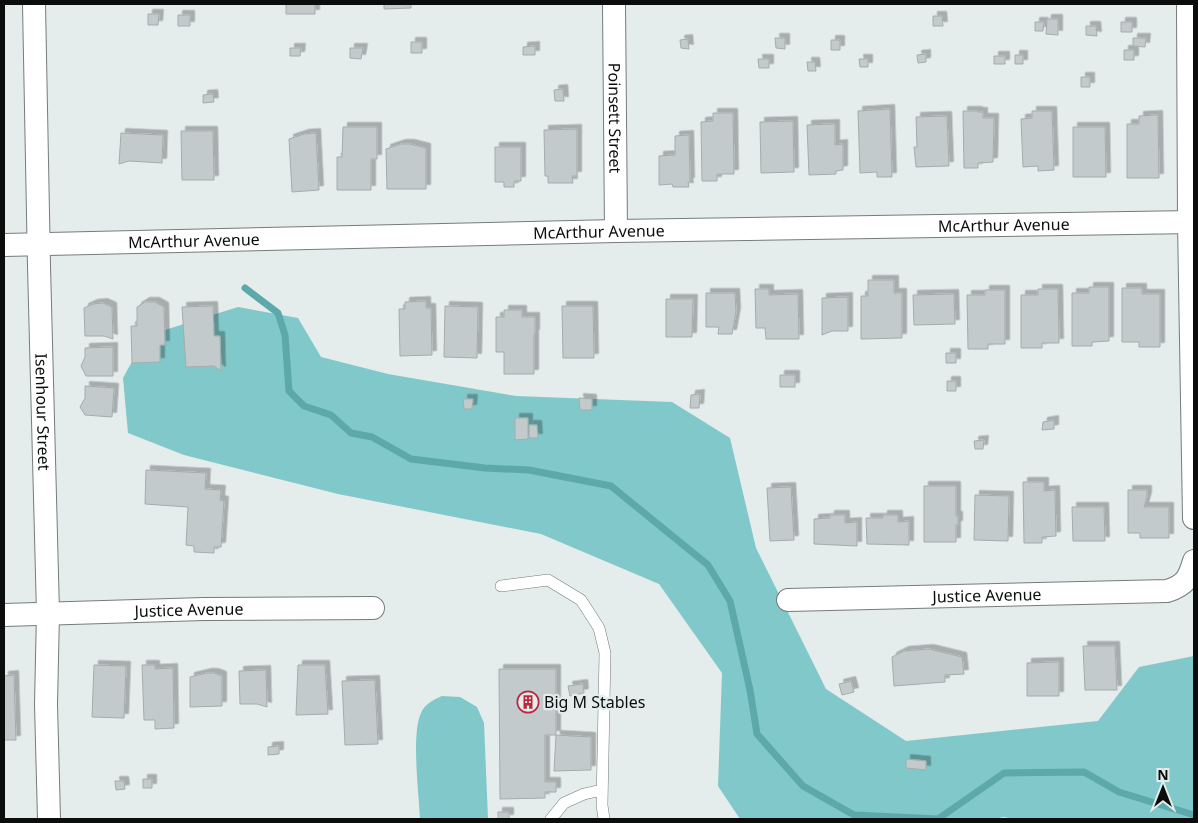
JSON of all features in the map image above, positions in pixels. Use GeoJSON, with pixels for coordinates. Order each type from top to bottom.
{"type":"FeatureCollection","features":[{"type":"Feature","properties":{"kind":"street","name":"Isenhour Street"},"geometry":{"type":"LineString","coordinates":[[34,4],[38,244],[48,613],[46,704],[49,819]]}},
{"type":"Feature","properties":{"kind":"street","name":"Poinsett Street"},"geometry":{"type":"LineString","coordinates":[[614,4],[616,231]]}},
{"type":"Feature","properties":{"kind":"street"},"geometry":{"type":"LineString","coordinates":[[1188,4],[1194,518]]}},
{"type":"Feature","properties":{"kind":"street","name":"McArthur Avenue"},"geometry":{"type":"LineString","coordinates":[[4,245],[616,231],[1192,222]]}},
{"type":"Feature","properties":{"kind":"street","name":"Justice Avenue"},"geometry":{"type":"LineString","coordinates":[[788,600],[1167,591],[1183,583],[1189,577],[1194,561]]}},
{"type":"Feature","properties":{"kind":"street","name":"Justice Avenue"},"geometry":{"type":"LineString","coordinates":[[4,614],[204,609],[373,608]]}},
{"type":"Feature","properties":{"kind":"lane"},"geometry":{"type":"LineString","coordinates":[[501,586],[548,580],[580,600],[599,628],[605,653],[602,790],[604,819]]}},
{"type":"Feature","properties":{"kind":"lane"},"geometry":{"type":"LineString","coordinates":[[551,819],[564,803],[584,794],[602,790]]}},
{"type":"Feature","properties":{"kind":"shaded area"},"geometry":{"type":"Polygon","coordinates":[[[238,307],[298,318],[321,357],[388,374],[516,396],[672,402],[730,438],[756,548],[826,689],[906,741],[1098,721],[1139,667],[1194,656],[1194,819],[1015,819],[1003,817],[996,819],[740,819],[718,786],[722,673],[659,584],[541,534],[338,494],[184,455],[128,433],[123,378],[146,336],[238,307]]]}},
{"type":"Feature","properties":{"kind":"shaded area"},"geometry":{"type":"Polygon","coordinates":[[[442,696],[460,697],[477,707],[484,723],[488,819],[420,819],[416,749],[418,723],[425,707],[442,696]]]}},
{"type":"Feature","properties":{"kind":"building"},"geometry":{"type":"Polygon","coordinates":[[[286,4],[315,4],[315,14],[286,14],[286,4]]]}},
{"type":"Feature","properties":{"kind":"building"},"geometry":{"type":"Polygon","coordinates":[[[384,4],[411,4],[411,8],[384,9],[384,4]]]}},
{"type":"Feature","properties":{"kind":"building"},"geometry":{"type":"Polygon","coordinates":[[[148,14],[159,14],[158,25],[148,25],[148,14]]]}},
{"type":"Feature","properties":{"kind":"building"},"geometry":{"type":"Polygon","coordinates":[[[178,15],[190,15],[190,26],[178,26],[178,15]]]}},
{"type":"Feature","properties":{"kind":"building"},"geometry":{"type":"Polygon","coordinates":[[[933,16],[942,16],[943,26],[933,26],[933,16]]]}},
{"type":"Feature","properties":{"kind":"building"},"geometry":{"type":"Polygon","coordinates":[[[1047,19],[1058,19],[1058,35],[1046,34],[1047,19]]]}},
{"type":"Feature","properties":{"kind":"building"},"geometry":{"type":"Polygon","coordinates":[[[1035,22],[1044,22],[1043,31],[1035,31],[1035,22]]]}},
{"type":"Feature","properties":{"kind":"building"},"geometry":{"type":"Polygon","coordinates":[[[1121,22],[1132,22],[1132,32],[1121,32],[1121,22]]]}},
{"type":"Feature","properties":{"kind":"building"},"geometry":{"type":"Polygon","coordinates":[[[1086,26],[1096,26],[1097,36],[1086,35],[1086,26]]]}},
{"type":"Feature","properties":{"kind":"building"},"geometry":{"type":"Polygon","coordinates":[[[775,38],[785,38],[785,49],[776,48],[775,38]]]}},
{"type":"Feature","properties":{"kind":"building"},"geometry":{"type":"Polygon","coordinates":[[[1133,38],[1146,38],[1145,47],[1133,46],[1133,38]]]}},
{"type":"Feature","properties":{"kind":"building"},"geometry":{"type":"Polygon","coordinates":[[[688,39],[689,49],[681,48],[680,40],[688,39]]]}},
{"type":"Feature","properties":{"kind":"building"},"geometry":{"type":"Polygon","coordinates":[[[831,40],[840,40],[840,50],[831,50],[831,40]]]}},
{"type":"Feature","properties":{"kind":"building"},"geometry":{"type":"Polygon","coordinates":[[[411,42],[422,42],[422,53],[411,53],[411,42]]]}},
{"type":"Feature","properties":{"kind":"building"},"geometry":{"type":"Polygon","coordinates":[[[535,46],[535,55],[523,55],[523,47],[535,46]]]}},
{"type":"Feature","properties":{"kind":"building"},"geometry":{"type":"Polygon","coordinates":[[[290,48],[301,48],[300,56],[290,56],[290,48]]]}},
{"type":"Feature","properties":{"kind":"building"},"geometry":{"type":"Polygon","coordinates":[[[350,48],[363,48],[361,59],[350,58],[350,48]]]}},
{"type":"Feature","properties":{"kind":"building"},"geometry":{"type":"Polygon","coordinates":[[[1124,50],[1134,50],[1134,60],[1124,60],[1124,50]]]}},
{"type":"Feature","properties":{"kind":"building"},"geometry":{"type":"Polygon","coordinates":[[[926,54],[926,62],[918,63],[917,55],[926,54]]]}},
{"type":"Feature","properties":{"kind":"building"},"geometry":{"type":"Polygon","coordinates":[[[1015,55],[1023,55],[1023,64],[1015,64],[1015,55]]]}},
{"type":"Feature","properties":{"kind":"building"},"geometry":{"type":"Polygon","coordinates":[[[994,56],[1005,56],[1005,64],[994,64],[994,56]]]}},
{"type":"Feature","properties":{"kind":"building"},"geometry":{"type":"Polygon","coordinates":[[[758,59],[769,59],[769,68],[759,68],[758,59]]]}},
{"type":"Feature","properties":{"kind":"building"},"geometry":{"type":"Polygon","coordinates":[[[859,59],[868,59],[868,67],[860,67],[859,59]]]}},
{"type":"Feature","properties":{"kind":"building"},"geometry":{"type":"Polygon","coordinates":[[[807,62],[815,62],[816,71],[808,71],[807,62]]]}},
{"type":"Feature","properties":{"kind":"building"},"geometry":{"type":"Polygon","coordinates":[[[1081,77],[1090,77],[1090,87],[1081,87],[1081,77]]]}},
{"type":"Feature","properties":{"kind":"building"},"geometry":{"type":"Polygon","coordinates":[[[563,89],[564,101],[555,101],[554,90],[563,89]]]}},
{"type":"Feature","properties":{"kind":"building"},"geometry":{"type":"Polygon","coordinates":[[[213,94],[214,102],[203,103],[203,95],[213,94]]]}},
{"type":"Feature","properties":{"kind":"building"},"geometry":{"type":"Polygon","coordinates":[[[890,109],[892,177],[877,177],[877,172],[860,173],[858,111],[890,109]]]}},
{"type":"Feature","properties":{"kind":"building"},"geometry":{"type":"Polygon","coordinates":[[[963,111],[983,112],[983,118],[994,118],[993,162],[978,163],[978,168],[964,168],[963,111]]]}},
{"type":"Feature","properties":{"kind":"building"},"geometry":{"type":"Polygon","coordinates":[[[1032,111],[1052,111],[1054,170],[1038,171],[1038,166],[1023,167],[1021,119],[1032,118],[1032,111]]]}},
{"type":"Feature","properties":{"kind":"building"},"geometry":{"type":"Polygon","coordinates":[[[713,113],[733,113],[734,174],[717,174],[717,181],[702,181],[701,122],[713,121],[713,113]]]}},
{"type":"Feature","properties":{"kind":"building"},"geometry":{"type":"Polygon","coordinates":[[[1158,115],[1159,178],[1127,178],[1127,124],[1139,124],[1139,116],[1158,115]]]}},
{"type":"Feature","properties":{"kind":"building"},"geometry":{"type":"Polygon","coordinates":[[[947,116],[949,166],[916,167],[914,147],[917,147],[916,117],[947,116]]]}},
{"type":"Feature","properties":{"kind":"building"},"geometry":{"type":"Polygon","coordinates":[[[793,121],[794,172],[761,173],[760,122],[793,121]]]}},
{"type":"Feature","properties":{"kind":"building"},"geometry":{"type":"Polygon","coordinates":[[[835,124],[835,145],[843,144],[843,170],[836,171],[836,174],[809,175],[807,125],[835,124]]]}},
{"type":"Feature","properties":{"kind":"building"},"geometry":{"type":"Polygon","coordinates":[[[343,127],[377,127],[377,159],[371,159],[371,190],[337,190],[337,157],[342,157],[343,127]]]}},
{"type":"Feature","properties":{"kind":"building"},"geometry":{"type":"Polygon","coordinates":[[[1073,127],[1105,127],[1106,177],[1073,177],[1073,127]]]}},
{"type":"Feature","properties":{"kind":"building"},"geometry":{"type":"Polygon","coordinates":[[[577,129],[577,176],[572,176],[573,183],[548,183],[548,176],[545,176],[544,130],[577,129]]]}},
{"type":"Feature","properties":{"kind":"building"},"geometry":{"type":"Polygon","coordinates":[[[181,131],[213,131],[214,180],[182,180],[181,131]]]}},
{"type":"Feature","properties":{"kind":"building"},"geometry":{"type":"Polygon","coordinates":[[[121,133],[163,135],[162,163],[129,161],[119,164],[121,133]]]}},
{"type":"Feature","properties":{"kind":"building"},"geometry":{"type":"Polygon","coordinates":[[[316,133],[319,190],[292,192],[289,139],[304,134],[316,133]]]}},
{"type":"Feature","properties":{"kind":"building"},"geometry":{"type":"Polygon","coordinates":[[[689,135],[689,187],[673,187],[672,184],[659,185],[659,156],[675,155],[675,136],[689,135]]]}},
{"type":"Feature","properties":{"kind":"building"},"geometry":{"type":"Polygon","coordinates":[[[401,144],[426,148],[426,189],[387,189],[386,149],[401,144]]]}},
{"type":"Feature","properties":{"kind":"building"},"geometry":{"type":"Polygon","coordinates":[[[495,147],[521,147],[521,181],[514,181],[514,187],[504,187],[504,182],[495,182],[495,147]]]}},
{"type":"Feature","properties":{"kind":"building"},"geometry":{"type":"Polygon","coordinates":[[[868,280],[894,280],[894,293],[902,293],[902,338],[861,339],[861,296],[868,296],[868,280]]]}},
{"type":"Feature","properties":{"kind":"building"},"geometry":{"type":"Polygon","coordinates":[[[1089,287],[1109,287],[1109,341],[1092,342],[1092,346],[1072,346],[1072,293],[1089,293],[1089,287]]]}},
{"type":"Feature","properties":{"kind":"building"},"geometry":{"type":"Polygon","coordinates":[[[1122,288],[1142,288],[1142,294],[1160,294],[1160,347],[1139,347],[1139,342],[1122,342],[1122,288]]]}},
{"type":"Feature","properties":{"kind":"building"},"geometry":{"type":"Polygon","coordinates":[[[755,289],[769,289],[769,295],[798,294],[799,339],[766,339],[765,328],[756,328],[755,289]]]}},
{"type":"Feature","properties":{"kind":"building"},"geometry":{"type":"Polygon","coordinates":[[[1038,289],[1058,289],[1059,343],[1042,343],[1042,348],[1021,348],[1021,295],[1038,295],[1038,289]]]}},
{"type":"Feature","properties":{"kind":"building"},"geometry":{"type":"Polygon","coordinates":[[[985,290],[1005,290],[1005,344],[988,344],[988,349],[968,349],[967,295],[985,295],[985,290]]]}},
{"type":"Feature","properties":{"kind":"building"},"geometry":{"type":"Polygon","coordinates":[[[706,293],[735,293],[736,312],[732,334],[718,334],[719,327],[706,327],[706,293]]]}},
{"type":"Feature","properties":{"kind":"building"},"geometry":{"type":"Polygon","coordinates":[[[954,294],[955,324],[914,325],[913,295],[954,294]]]}},
{"type":"Feature","properties":{"kind":"building"},"geometry":{"type":"Polygon","coordinates":[[[848,297],[848,331],[832,331],[822,335],[822,298],[848,297]]]}},
{"type":"Feature","properties":{"kind":"building"},"geometry":{"type":"Polygon","coordinates":[[[666,299],[693,299],[692,337],[666,337],[666,299]]]}},
{"type":"Feature","properties":{"kind":"building"},"geometry":{"type":"Polygon","coordinates":[[[426,301],[426,308],[431,308],[432,355],[400,356],[399,309],[405,309],[405,302],[426,301]]]}},
{"type":"Feature","properties":{"kind":"building"},"geometry":{"type":"Polygon","coordinates":[[[145,302],[155,302],[164,307],[165,345],[160,345],[160,362],[132,363],[131,326],[137,326],[137,307],[145,302]]]}},
{"type":"Feature","properties":{"kind":"building"},"geometry":{"type":"Polygon","coordinates":[[[103,303],[112,307],[113,339],[104,336],[85,336],[84,308],[93,304],[103,303]]]}},
{"type":"Feature","properties":{"kind":"building"},"geometry":{"type":"Polygon","coordinates":[[[213,306],[214,336],[220,336],[221,371],[214,366],[186,367],[182,307],[213,306]]]}},
{"type":"Feature","properties":{"kind":"building"},"geometry":{"type":"Polygon","coordinates":[[[445,306],[478,307],[477,358],[444,357],[445,306]]]}},
{"type":"Feature","properties":{"kind":"building"},"geometry":{"type":"Polygon","coordinates":[[[562,306],[593,306],[594,358],[563,358],[562,306]]]}},
{"type":"Feature","properties":{"kind":"building"},"geometry":{"type":"Polygon","coordinates":[[[504,310],[522,310],[522,317],[535,317],[534,374],[504,374],[504,352],[496,352],[496,317],[504,317],[504,310]]]}},
{"type":"Feature","properties":{"kind":"building"},"geometry":{"type":"Polygon","coordinates":[[[113,347],[113,376],[86,376],[81,366],[85,357],[85,348],[113,347]]]}},
{"type":"Feature","properties":{"kind":"building"},"geometry":{"type":"Polygon","coordinates":[[[946,353],[956,353],[956,363],[946,363],[946,353]]]}},
{"type":"Feature","properties":{"kind":"building"},"geometry":{"type":"Polygon","coordinates":[[[780,375],[795,375],[795,387],[780,387],[780,375]]]}},
{"type":"Feature","properties":{"kind":"building"},"geometry":{"type":"Polygon","coordinates":[[[947,381],[956,381],[956,391],[947,391],[947,381]]]}},
{"type":"Feature","properties":{"kind":"building"},"geometry":{"type":"Polygon","coordinates":[[[85,386],[114,388],[112,417],[85,415],[80,407],[85,398],[85,386]]]}},
{"type":"Feature","properties":{"kind":"building"},"geometry":{"type":"Polygon","coordinates":[[[700,394],[699,408],[690,408],[691,395],[700,394]]]}},
{"type":"Feature","properties":{"kind":"building"},"geometry":{"type":"Polygon","coordinates":[[[579,398],[592,399],[592,410],[580,410],[579,398]]]}},
{"type":"Feature","properties":{"kind":"building"},"geometry":{"type":"Polygon","coordinates":[[[463,399],[473,399],[472,409],[464,409],[463,399]]]}},
{"type":"Feature","properties":{"kind":"building"},"geometry":{"type":"Polygon","coordinates":[[[515,418],[528,418],[528,439],[515,440],[515,418]]]}},
{"type":"Feature","properties":{"kind":"building"},"geometry":{"type":"Polygon","coordinates":[[[1054,420],[1054,429],[1042,430],[1043,422],[1054,420]]]}},
{"type":"Feature","properties":{"kind":"building"},"geometry":{"type":"Polygon","coordinates":[[[529,425],[537,425],[538,438],[529,438],[529,425]]]}},
{"type":"Feature","properties":{"kind":"building"},"geometry":{"type":"Polygon","coordinates":[[[984,440],[983,449],[975,449],[974,441],[984,440]]]}},
{"type":"Feature","properties":{"kind":"building"},"geometry":{"type":"Polygon","coordinates":[[[146,470],[206,473],[205,489],[221,490],[220,500],[224,501],[221,547],[214,547],[214,553],[194,552],[194,546],[186,545],[188,507],[145,504],[146,470]]]}},
{"type":"Feature","properties":{"kind":"building"},"geometry":{"type":"Polygon","coordinates":[[[1023,482],[1044,482],[1044,491],[1055,490],[1056,536],[1042,537],[1042,543],[1024,543],[1023,482]]]}},
{"type":"Feature","properties":{"kind":"building"},"geometry":{"type":"Polygon","coordinates":[[[924,486],[956,486],[956,516],[958,516],[958,525],[956,525],[956,542],[924,542],[924,486]]]}},
{"type":"Feature","properties":{"kind":"building"},"geometry":{"type":"Polygon","coordinates":[[[791,487],[794,540],[770,541],[767,488],[791,487]]]}},
{"type":"Feature","properties":{"kind":"building"},"geometry":{"type":"Polygon","coordinates":[[[1128,490],[1147,490],[1144,507],[1169,507],[1169,538],[1140,538],[1140,533],[1128,533],[1128,490]]]}},
{"type":"Feature","properties":{"kind":"building"},"geometry":{"type":"Polygon","coordinates":[[[975,495],[1009,496],[1008,541],[974,540],[975,495]]]}},
{"type":"Feature","properties":{"kind":"building"},"geometry":{"type":"Polygon","coordinates":[[[1072,507],[1104,507],[1105,541],[1073,541],[1072,507]]]}},
{"type":"Feature","properties":{"kind":"building"},"geometry":{"type":"Polygon","coordinates":[[[830,515],[845,515],[845,523],[857,522],[857,546],[814,544],[814,519],[830,518],[830,515]]]}},
{"type":"Feature","properties":{"kind":"building"},"geometry":{"type":"Polygon","coordinates":[[[883,515],[898,515],[898,522],[909,521],[909,545],[867,544],[866,518],[883,518],[883,515]]]}},
{"type":"Feature","properties":{"kind":"building"},"geometry":{"type":"Polygon","coordinates":[[[1083,646],[1115,646],[1117,690],[1085,690],[1083,646]]]}},
{"type":"Feature","properties":{"kind":"building"},"geometry":{"type":"Polygon","coordinates":[[[929,649],[962,657],[964,674],[945,675],[945,682],[894,686],[892,657],[904,651],[929,649]]]}},
{"type":"Feature","properties":{"kind":"building"},"geometry":{"type":"Polygon","coordinates":[[[1059,662],[1059,696],[1027,696],[1027,663],[1059,662]]]}},
{"type":"Feature","properties":{"kind":"building"},"geometry":{"type":"Polygon","coordinates":[[[94,665],[126,666],[124,718],[92,717],[94,665]]]}},
{"type":"Feature","properties":{"kind":"building"},"geometry":{"type":"Polygon","coordinates":[[[142,665],[155,665],[155,669],[173,668],[174,728],[155,729],[155,720],[144,720],[142,665]]]}},
{"type":"Feature","properties":{"kind":"building"},"geometry":{"type":"Polygon","coordinates":[[[298,665],[325,665],[328,714],[296,715],[298,665]]]}},
{"type":"Feature","properties":{"kind":"building","name":"Big M Stables"},"geometry":{"type":"Polygon","coordinates":[[[499,669],[556,669],[556,735],[545,735],[545,782],[556,782],[556,792],[545,792],[545,798],[500,799],[499,669]]]}},
{"type":"Feature","properties":{"kind":"building"},"geometry":{"type":"Polygon","coordinates":[[[266,670],[267,707],[257,704],[240,704],[239,671],[266,670]]]}},
{"type":"Feature","properties":{"kind":"building"},"geometry":{"type":"Polygon","coordinates":[[[207,673],[222,676],[222,706],[190,707],[190,677],[207,673]]]}},
{"type":"Feature","properties":{"kind":"building"},"geometry":{"type":"Polygon","coordinates":[[[14,675],[16,740],[4,740],[4,676],[14,675]]]}},
{"type":"Feature","properties":{"kind":"building"},"geometry":{"type":"Polygon","coordinates":[[[375,680],[378,744],[345,745],[342,681],[375,680]]]}},
{"type":"Feature","properties":{"kind":"building"},"geometry":{"type":"Polygon","coordinates":[[[851,681],[854,692],[842,695],[839,684],[851,681]]]}},
{"type":"Feature","properties":{"kind":"building"},"geometry":{"type":"Polygon","coordinates":[[[583,684],[584,693],[570,696],[568,686],[583,684]]]}},
{"type":"Feature","properties":{"kind":"building"},"geometry":{"type":"Polygon","coordinates":[[[556,735],[591,737],[591,770],[554,771],[556,735]]]}},
{"type":"Feature","properties":{"kind":"building"},"geometry":{"type":"Polygon","coordinates":[[[279,746],[279,754],[268,755],[268,747],[279,746]]]}},
{"type":"Feature","properties":{"kind":"building"},"geometry":{"type":"Polygon","coordinates":[[[906,759],[926,761],[926,770],[906,768],[906,759]]]}},
{"type":"Feature","properties":{"kind":"building"},"geometry":{"type":"Polygon","coordinates":[[[143,779],[152,779],[152,788],[143,788],[143,779]]]}},
{"type":"Feature","properties":{"kind":"building"},"geometry":{"type":"Polygon","coordinates":[[[115,781],[124,781],[125,789],[116,790],[115,781]]]}},
{"type":"Feature","properties":{"kind":"building"},"geometry":{"type":"Polygon","coordinates":[[[498,812],[509,812],[509,819],[498,819],[498,812]]]}},
{"type":"Feature","properties":{"kind":"waterway"},"geometry":{"type":"LineString","coordinates":[[245,288],[278,313],[285,335],[289,391],[304,406],[331,415],[351,433],[372,437],[411,459],[485,468],[529,470],[611,486],[708,565],[730,601],[750,690],[757,734],[803,786],[854,815],[938,819],[1004,773],[1084,772],[1119,792],[1194,815]]}},
{"type":"Feature","properties":{"kind":"place","name":"Big M Stables"},"geometry":{"type":"Point","coordinates":[528,702]}}]}
